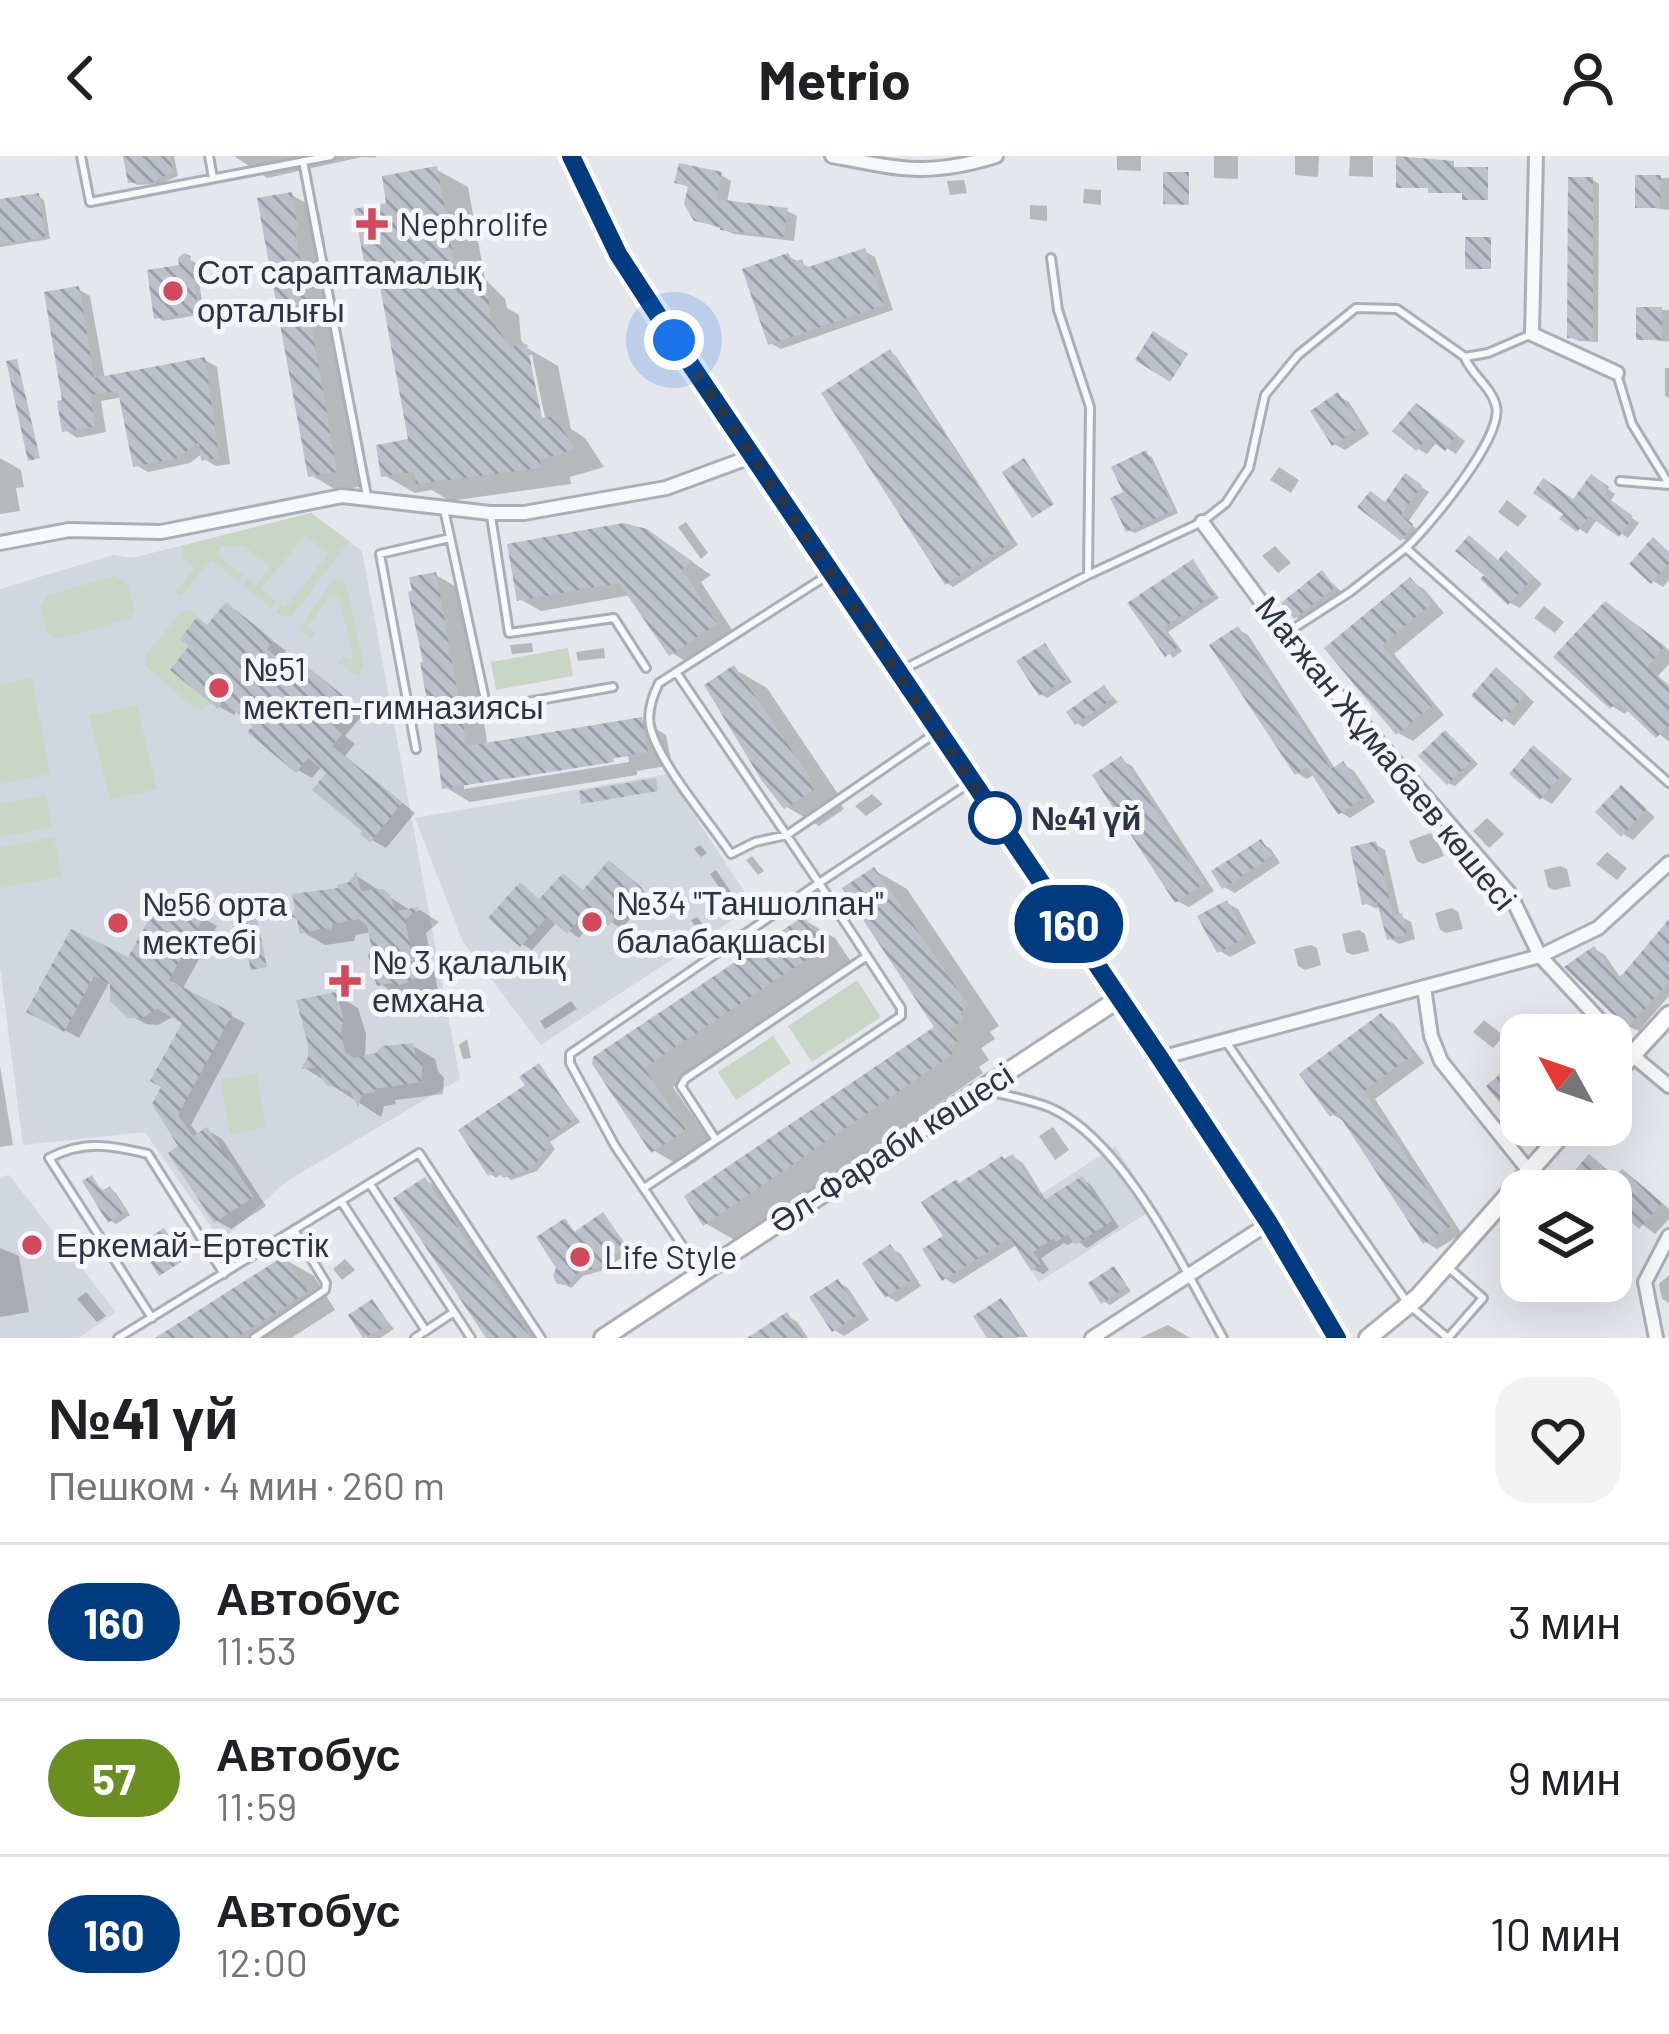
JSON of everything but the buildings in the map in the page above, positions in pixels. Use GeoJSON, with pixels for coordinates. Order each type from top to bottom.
{"type":"FeatureCollection","features":[{"type":"Feature","properties":{"kind":"main road"},"geometry":{"type":"LineString","coordinates":[[571,156],[618,254],[1160,1058],[1269,1223],[1337,1338]]}},
{"type":"Feature","properties":{"kind":"main road","name":"Әл-Фараби көшесі"},"geometry":{"type":"LineString","coordinates":[[603,1338],[1120,998]]}},
{"type":"Feature","properties":{"kind":"main road"},"geometry":{"type":"LineString","coordinates":[[1632,1054],[1669,1015]]}},
{"type":"Feature","properties":{"kind":"main road"},"geometry":{"type":"LineString","coordinates":[[1530,1170],[1551,1146]]}},
{"type":"Feature","properties":{"kind":"main road"},"geometry":{"type":"LineString","coordinates":[[1368,1338],[1409,1305],[1500,1204]]}},
{"type":"Feature","properties":{"kind":"street"},"geometry":{"type":"LineString","coordinates":[[832,156],[915,172],[956,169],[996,156]]}},
{"type":"Feature","properties":{"kind":"street"},"geometry":{"type":"LineString","coordinates":[[1536,156],[1532,334],[1617,373]]}},
{"type":"Feature","properties":{"kind":"street"},"geometry":{"type":"LineString","coordinates":[[0,543],[69,530],[160,532],[342,496],[490,513],[524,512],[666,488],[753,456]]}},
{"type":"Feature","properties":{"kind":"street","name":"Мағжан Жұмабаев көшесі"},"geometry":{"type":"LineString","coordinates":[[1202,522],[1285,634],[1510,894],[1540,956],[1594,1014]]}},
{"type":"Feature","properties":{"kind":"street"},"geometry":{"type":"LineString","coordinates":[[1160,1058],[1540,956],[1598,928],[1669,863]]}},
{"type":"Feature","properties":{"kind":"street"},"geometry":{"type":"LineString","coordinates":[[1424,986],[1431,1036],[1441,1061],[1528,1170]]}},
{"type":"Feature","properties":{"kind":"street","name":"Мағжан Жұмабаев көшесі"},"geometry":{"type":"LineString","coordinates":[[1632,1054],[1669,1086]]}},
{"type":"Feature","properties":{"kind":"street"},"geometry":{"type":"LineString","coordinates":[[1092,1338],[1269,1223]]}},
{"type":"Feature","properties":{"kind":"street"},"geometry":{"type":"LineString","coordinates":[[1656,1338],[1645,1282],[1669,1236]]}},
{"type":"Feature","properties":{"kind":"lane"},"geometry":{"type":"LineString","coordinates":[[80,156],[90,202],[331,156]]}},
{"type":"Feature","properties":{"kind":"lane"},"geometry":{"type":"LineString","coordinates":[[209,156],[213,178]]}},
{"type":"Feature","properties":{"kind":"lane"},"geometry":{"type":"LineString","coordinates":[[304,161],[367,496]]}},
{"type":"Feature","properties":{"kind":"lane"},"geometry":{"type":"LineString","coordinates":[[1051,258],[1058,310],[1090,407],[1088,575]]}},
{"type":"Feature","properties":{"kind":"lane"},"geometry":{"type":"LineString","coordinates":[[898,673],[1202,522],[1226,503],[1249,468],[1264,395],[1298,355],[1356,308],[1397,309],[1465,357],[1497,407],[1495,429],[1443,509],[1406,548],[1285,634]]}},
{"type":"Feature","properties":{"kind":"lane"},"geometry":{"type":"LineString","coordinates":[[1465,357],[1488,353],[1532,334]]}},
{"type":"Feature","properties":{"kind":"lane"},"geometry":{"type":"LineString","coordinates":[[1617,373],[1632,424],[1669,484]]}},
{"type":"Feature","properties":{"kind":"lane"},"geometry":{"type":"LineString","coordinates":[[1620,481],[1669,484]]}},
{"type":"Feature","properties":{"kind":"lane"},"geometry":{"type":"LineString","coordinates":[[444,508],[487,709],[613,687]]}},
{"type":"Feature","properties":{"kind":"lane"},"geometry":{"type":"LineString","coordinates":[[490,513],[509,632],[614,617],[646,668]]}},
{"type":"Feature","properties":{"kind":"lane"},"geometry":{"type":"LineString","coordinates":[[416,749],[380,554],[450,538]]}},
{"type":"Feature","properties":{"kind":"lane"},"geometry":{"type":"LineString","coordinates":[[1406,548],[1669,783]]}},
{"type":"Feature","properties":{"kind":"lane"},"geometry":{"type":"LineString","coordinates":[[831,573],[659,683],[650,708],[650,728],[665,759],[731,854],[755,842],[788,835],[937,732]]}},
{"type":"Feature","properties":{"kind":"lane"},"geometry":{"type":"LineString","coordinates":[[644,1188],[902,1016],[788,835],[676,672]]}},
{"type":"Feature","properties":{"kind":"lane"},"geometry":{"type":"LineString","coordinates":[[701,1273],[615,1146],[570,1063],[570,1054],[970,782]]}},
{"type":"Feature","properties":{"kind":"lane"},"geometry":{"type":"LineString","coordinates":[[716,1140],[686,1097],[681,1086],[685,1078],[867,956]]}},
{"type":"Feature","properties":{"kind":"lane"},"geometry":{"type":"LineString","coordinates":[[1224,1039],[1409,1305],[1448,1338],[1483,1298],[1446,1266]]}},
{"type":"Feature","properties":{"kind":"lane"},"geometry":{"type":"LineString","coordinates":[[982,1089],[1053,1109],[1108,1151],[1223,1338]]}},
{"type":"Feature","properties":{"kind":"lane"},"geometry":{"type":"LineString","coordinates":[[152,1318],[49,1158],[72,1146],[101,1143],[148,1154],[224,1274]]}},
{"type":"Feature","properties":{"kind":"lane"},"geometry":{"type":"LineString","coordinates":[[118,1338],[419,1153],[541,1338]]}},
{"type":"Feature","properties":{"kind":"lane"},"geometry":{"type":"LineString","coordinates":[[370,1184],[471,1338]]}},
{"type":"Feature","properties":{"kind":"lane"},"geometry":{"type":"LineString","coordinates":[[341,1202],[426,1331]]}},
{"type":"Feature","properties":{"kind":"lane"},"geometry":{"type":"LineString","coordinates":[[254,1338],[325,1290],[326,1283],[294,1231]]}},
{"type":"Feature","properties":{"kind":"lane"},"geometry":{"type":"LineString","coordinates":[[415,1338],[454,1312]]}},
{"type":"Feature","properties":{"kind":"shaded area"},"geometry":{"type":"Polygon","coordinates":[[[311,513],[362,551],[460,1079],[287,1181],[221,1241],[145,1132],[23,1145],[0,967],[0,589],[113,555],[132,558],[311,513]]]}},
{"type":"Feature","properties":{"kind":"shaded area","name":"№34 \"Таншолпан\" балабақшасы"},"geometry":{"type":"Polygon","coordinates":[[[667,774],[754,906],[541,1045],[463,942],[415,818],[667,774]]]}},
{"type":"Feature","properties":{"kind":"shaded area"},"geometry":{"type":"Polygon","coordinates":[[[1115,1146],[1155,1208],[1039,1282],[1000,1221],[1115,1146]]]}},
{"type":"Feature","properties":{"kind":"shaded area","name":"Еркемай-Ертөстік"},"geometry":{"type":"Polygon","coordinates":[[[9,1175],[116,1312],[79,1338],[0,1338],[0,1177],[9,1175]]]}},
{"type":"Feature","properties":{"kind":"green space"},"geometry":{"type":"Polygon","coordinates":[[[311,513],[349,541],[292,616],[276,612],[281,605],[285,608],[328,554],[305,535],[261,589],[276,602],[271,608],[243,585],[248,579],[256,585],[270,567],[244,546],[222,546],[216,554],[243,575],[238,581],[211,560],[181,596],[175,592],[195,568],[183,558],[181,546],[311,513]]]}},
{"type":"Feature","properties":{"kind":"green space"},"geometry":{"type":"Polygon","coordinates":[[[115,576],[127,583],[135,609],[131,618],[59,639],[48,634],[40,607],[48,595],[115,576]]]}},
{"type":"Feature","properties":{"kind":"green space"},"geometry":{"type":"Polygon","coordinates":[[[340,579],[346,584],[364,665],[358,676],[338,662],[343,656],[351,660],[353,655],[338,597],[331,596],[307,627],[315,634],[310,639],[299,629],[332,581],[340,579]]]}},
{"type":"Feature","properties":{"kind":"green space"},"geometry":{"type":"Polygon","coordinates":[[[182,611],[197,617],[180,639],[192,649],[170,670],[211,703],[202,709],[193,707],[145,665],[146,655],[182,611]]]}},
{"type":"Feature","properties":{"kind":"green space"},"geometry":{"type":"Polygon","coordinates":[[[568,648],[573,676],[496,690],[491,662],[568,648]]]}},
{"type":"Feature","properties":{"kind":"green space"},"geometry":{"type":"Polygon","coordinates":[[[32,678],[50,774],[0,784],[0,684],[32,678]]]}},
{"type":"Feature","properties":{"kind":"green space"},"geometry":{"type":"Polygon","coordinates":[[[137,705],[157,789],[110,800],[89,716],[137,705]]]}},
{"type":"Feature","properties":{"kind":"green space"},"geometry":{"type":"Polygon","coordinates":[[[46,795],[52,827],[0,837],[0,804],[46,795]]]}},
{"type":"Feature","properties":{"kind":"green space"},"geometry":{"type":"Polygon","coordinates":[[[54,837],[62,876],[0,888],[0,848],[54,837]]]}},
{"type":"Feature","properties":{"kind":"green space"},"geometry":{"type":"Polygon","coordinates":[[[857,980],[881,1017],[812,1062],[788,1026],[857,980]]]}},
{"type":"Feature","properties":{"kind":"green space"},"geometry":{"type":"Polygon","coordinates":[[[773,1036],[791,1063],[736,1100],[718,1072],[773,1036]]]}},
{"type":"Feature","properties":{"kind":"green space"},"geometry":{"type":"Polygon","coordinates":[[[256,1073],[266,1127],[230,1134],[220,1080],[256,1073]]]}},
{"type":"Feature","properties":{"kind":"bus line","name":"160"},"geometry":{"type":"LineString","coordinates":[[571,156],[618,254],[1160,1058],[1269,1223],[1337,1338]]}},
{"type":"Feature","properties":{"kind":"place","name":"Nephrolife"},"geometry":{"type":"Point","coordinates":[372,224]}},
{"type":"Feature","properties":{"kind":"place","name":"Сот сараптамалық орталығы"},"geometry":{"type":"Point","coordinates":[173,291]}},
{"type":"Feature","properties":{"kind":"place","name":"№51 мектеп-гимназиясы"},"geometry":{"type":"Point","coordinates":[219,688]}},
{"type":"Feature","properties":{"kind":"place","name":"№41 үй"},"geometry":{"type":"Point","coordinates":[995,818]}},
{"type":"Feature","properties":{"kind":"place","name":"№34 \"Таншолпан\" балабақшасы"},"geometry":{"type":"Point","coordinates":[592,922]}},
{"type":"Feature","properties":{"kind":"place","name":"№56 орта мектебі"},"geometry":{"type":"Point","coordinates":[118,923]}},
{"type":"Feature","properties":{"kind":"place","name":"№ 3 қалалық емхана"},"geometry":{"type":"Point","coordinates":[345,981]}},
{"type":"Feature","properties":{"kind":"place","name":"Еркемай-Ертөстік"},"geometry":{"type":"Point","coordinates":[32,1245]}},
{"type":"Feature","properties":{"kind":"place","name":"Life Style"},"geometry":{"type":"Point","coordinates":[580,1257]}},
{"type":"Feature","properties":{"kind":"route"},"geometry":{"type":"LineString","coordinates":[[674,340],[995,818]]}}]}
